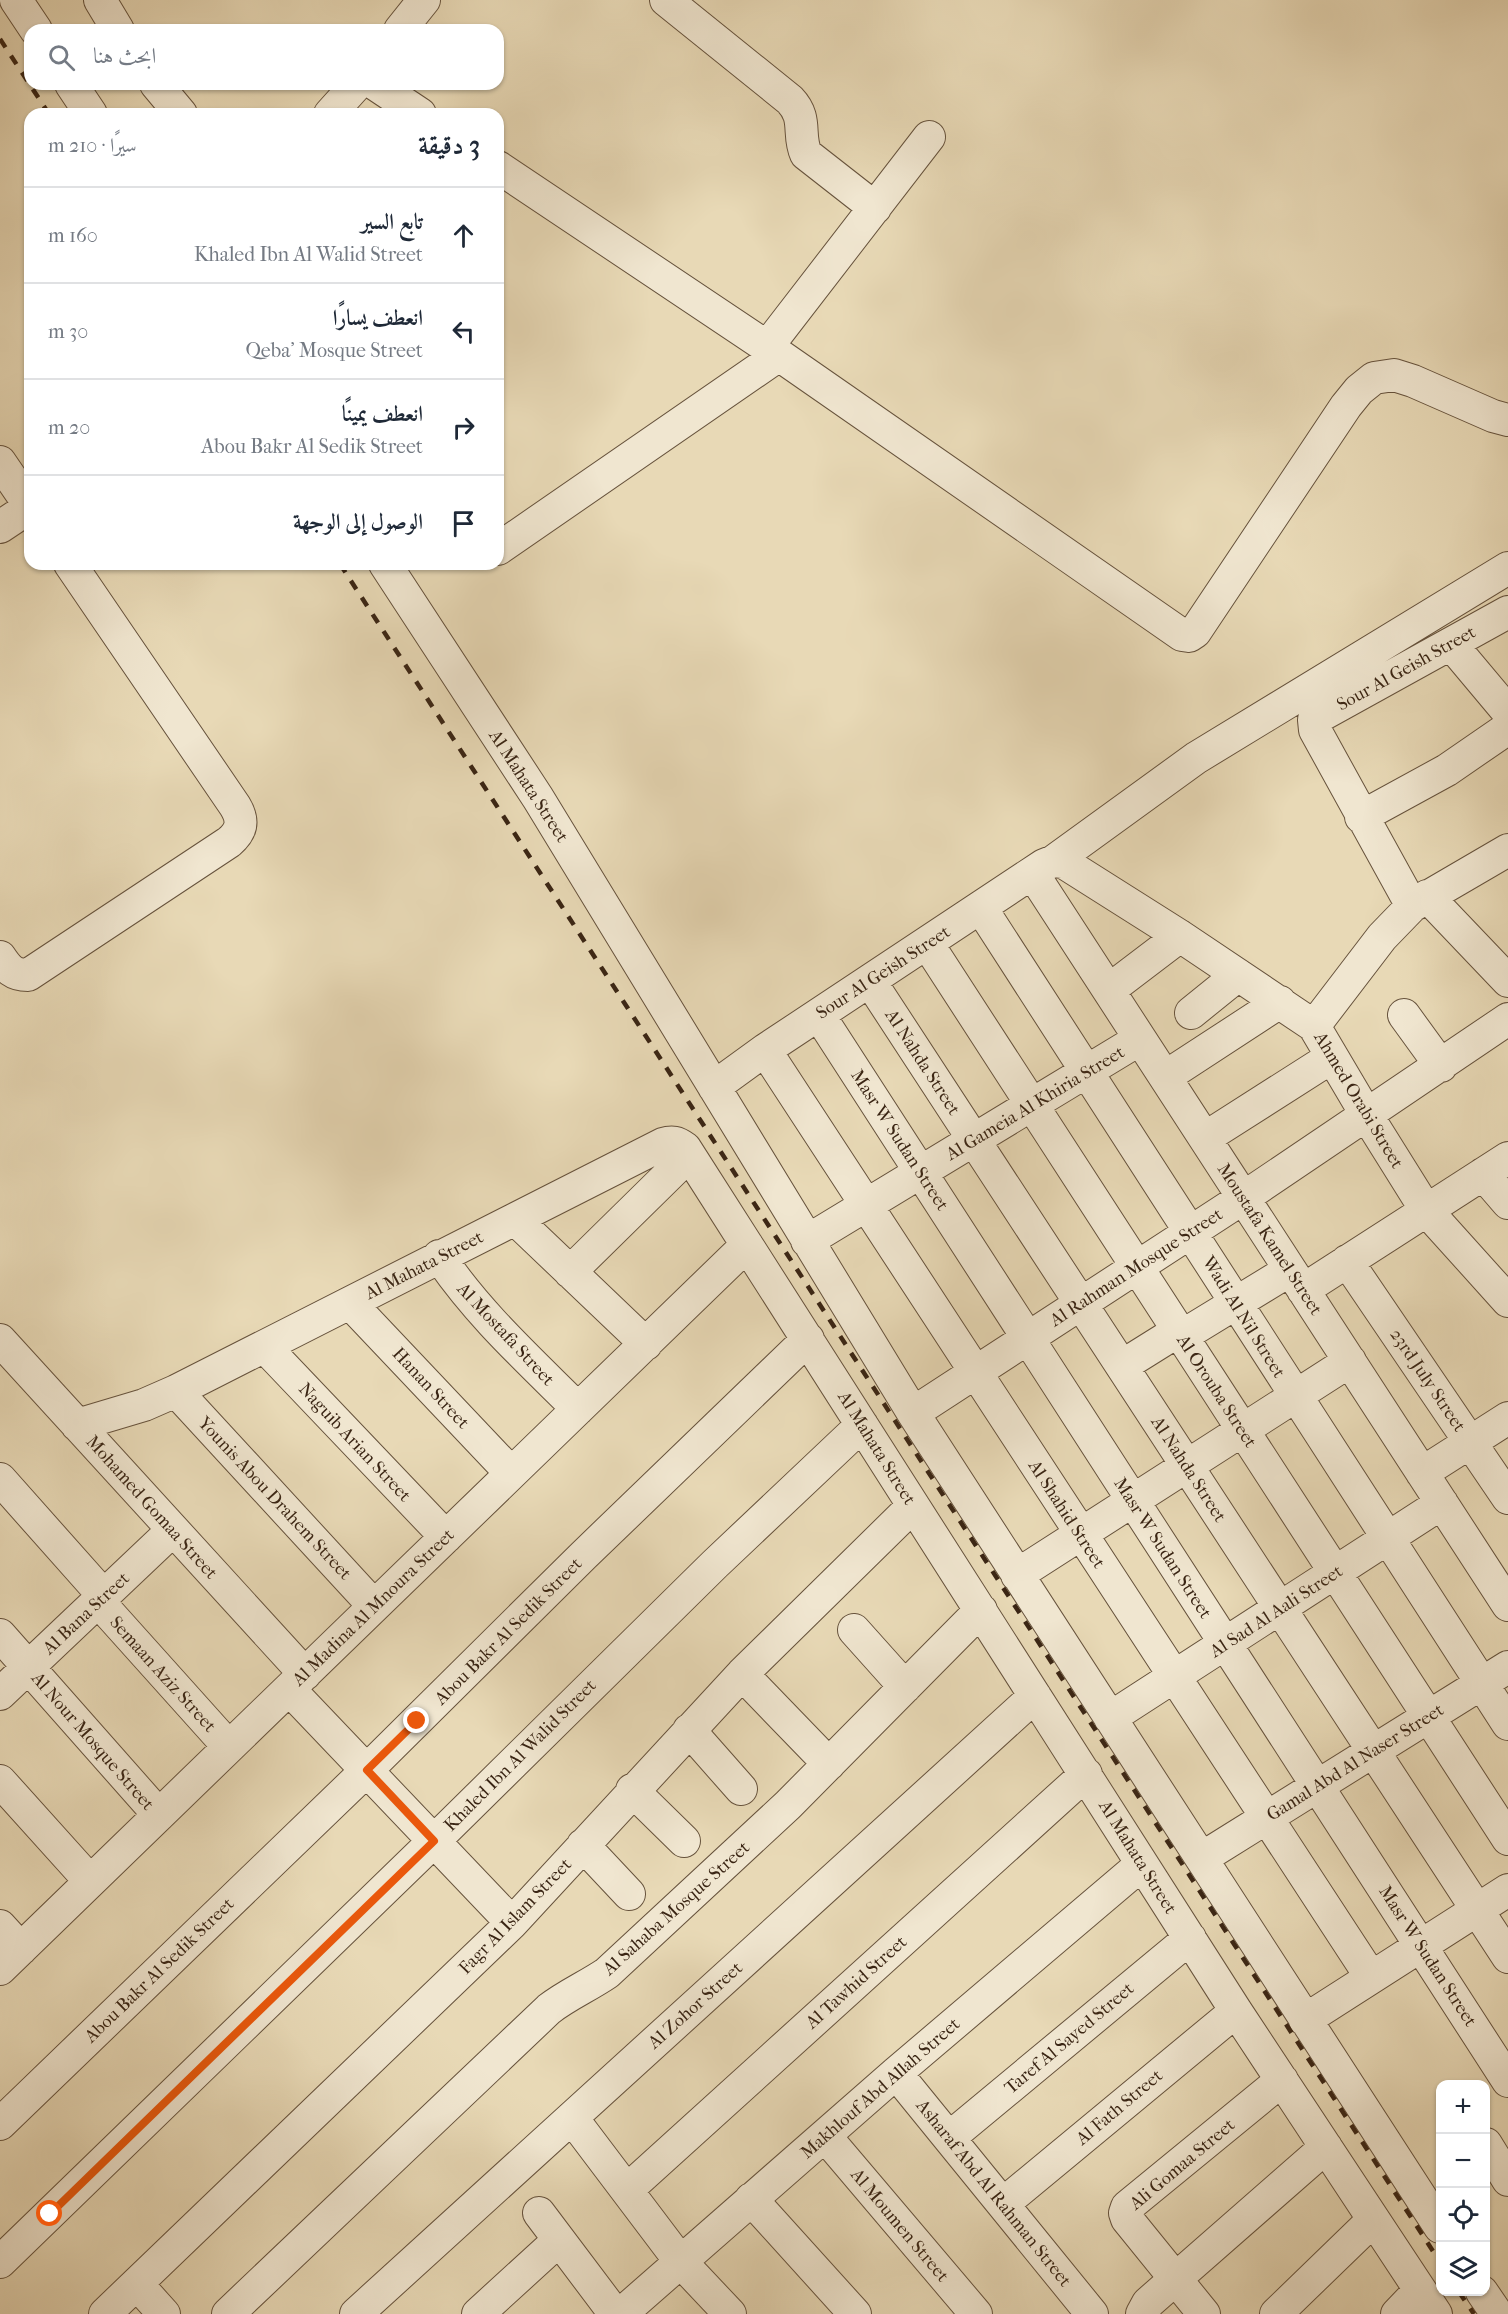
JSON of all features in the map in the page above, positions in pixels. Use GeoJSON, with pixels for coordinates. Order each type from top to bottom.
{"type":"FeatureCollection","features":[{"type":"Feature","properties":{"kind":"street"},"geometry":{"type":"LineString","coordinates":[[16,0],[32,24]]}},
{"type":"Feature","properties":{"kind":"street"},"geometry":{"type":"LineString","coordinates":[[100,0],[114,24]]}},
{"type":"Feature","properties":{"kind":"street"},"geometry":{"type":"LineString","coordinates":[[405,24],[424,0]]}},
{"type":"Feature","properties":{"kind":"street"},"geometry":{"type":"LineString","coordinates":[[666,0],[790,100],[801,116],[802,145],[806,154],[874,208]]}},
{"type":"Feature","properties":{"kind":"street"},"geometry":{"type":"LineString","coordinates":[[75,90],[87,108]]}},
{"type":"Feature","properties":{"kind":"street"},"geometry":{"type":"LineString","coordinates":[[161,90],[176,108]]}},
{"type":"Feature","properties":{"kind":"street"},"geometry":{"type":"LineString","coordinates":[[335,108],[352,90]]}},
{"type":"Feature","properties":{"kind":"street"},"geometry":{"type":"LineString","coordinates":[[384,90],[411,108]]}},
{"type":"Feature","properties":{"kind":"street"},"geometry":{"type":"LineString","coordinates":[[504,545],[773,351],[874,208],[929,137]]}},
{"type":"Feature","properties":{"kind":"street"},"geometry":{"type":"LineString","coordinates":[[504,170],[773,351],[1182,635],[1189,636],[1196,632],[1346,406],[1359,390],[1374,378],[1394,375],[1508,420]]}},
{"type":"Feature","properties":{"kind":"street"},"geometry":{"type":"LineString","coordinates":[[0,462],[24,498]]}},
{"type":"Feature","properties":{"kind":"street"},"geometry":{"type":"LineString","coordinates":[[0,527],[24,511]]}},
{"type":"Feature","properties":{"kind":"street","name":"Sour Al Geish Street"},"geometry":{"type":"LineString","coordinates":[[714,1087],[765,1050],[1044,867],[1196,758],[1508,568]]}},
{"type":"Feature","properties":{"kind":"street"},"geometry":{"type":"LineString","coordinates":[[0,957],[10,972],[28,975],[229,842],[237,835],[241,826],[241,815],[74,570]]}},
{"type":"Feature","properties":{"kind":"street","name":"Al Mahata Street"},"geometry":{"type":"LineString","coordinates":[[389,570],[537,798],[913,1413],[1305,2020],[1429,2186],[1436,2212]]}},
{"type":"Feature","properties":{"kind":"street","name":"Sour Al Geish Street"},"geometry":{"type":"LineString","coordinates":[[1361,817],[1315,730],[1313,725],[1318,717],[1508,612]]}},
{"type":"Feature","properties":{"kind":"street"},"geometry":{"type":"LineString","coordinates":[[1451,644],[1508,712]]}},
{"type":"Feature","properties":{"kind":"street"},"geometry":{"type":"LineString","coordinates":[[1508,728],[1447,770],[1361,817],[1419,901],[1508,981]]}},
{"type":"Feature","properties":{"kind":"street"},"geometry":{"type":"LineString","coordinates":[[1314,1026],[1382,937],[1419,901],[1508,850]]}},
{"type":"Feature","properties":{"kind":"street","name":"Ahmed Orabi Street"},"geometry":{"type":"LineString","coordinates":[[1044,867],[1063,862],[1180,936],[1314,1026],[1426,1210],[1508,1301]]}},
{"type":"Feature","properties":{"kind":"street","name":"Moustafa Kamel Street"},"geometry":{"type":"LineString","coordinates":[[1044,867],[1108,990],[1508,1605]]}},
{"type":"Feature","properties":{"kind":"street","name":"Wadi Al Nil Street"},"geometry":{"type":"LineString","coordinates":[[981,908],[1508,1724]]}},
{"type":"Feature","properties":{"kind":"street"},"geometry":{"type":"LineString","coordinates":[[1108,990],[1180,936]]}},
{"type":"Feature","properties":{"kind":"street","name":"Al Orouba Street"},"geometry":{"type":"LineString","coordinates":[[927,944],[1508,1839]]}},
{"type":"Feature","properties":{"kind":"street"},"geometry":{"type":"LineString","coordinates":[[1191,1013],[1238,975]]}},
{"type":"Feature","properties":{"kind":"street","name":"Al Nahda Street"},"geometry":{"type":"LineString","coordinates":[[870,981],[1508,1957]]}},
{"type":"Feature","properties":{"kind":"street"},"geometry":{"type":"LineString","coordinates":[[1165,1077],[1280,1002]]}},
{"type":"Feature","properties":{"kind":"street","name":"Masr W Sudan Street"},"geometry":{"type":"LineString","coordinates":[[819,1015],[1508,2081]]}},
{"type":"Feature","properties":{"kind":"street"},"geometry":{"type":"LineString","coordinates":[[1404,1015],[1441,1066]]}},
{"type":"Feature","properties":{"kind":"street","name":"Al Rahman Mosque Street"},"geometry":{"type":"LineString","coordinates":[[913,1413],[1441,1066],[1508,1019]]}},
{"type":"Feature","properties":{"kind":"street","name":"Al Gameia Al Khiria Street"},"geometry":{"type":"LineString","coordinates":[[807,1241],[1140,1039]]}},
{"type":"Feature","properties":{"kind":"street","name":"Al Shahid Street"},"geometry":{"type":"LineString","coordinates":[[765,1050],[1371,1977]]}},
{"type":"Feature","properties":{"kind":"street"},"geometry":{"type":"LineString","coordinates":[[1205,1138],[1332,1057]]}},
{"type":"Feature","properties":{"kind":"street","name":"Al Mahata Street"},"geometry":{"type":"LineString","coordinates":[[77,1425],[144,1405],[177,1390],[670,1142],[685,1148],[1236,2011],[1428,2302]]}},
{"type":"Feature","properties":{"kind":"street"},"geometry":{"type":"LineString","coordinates":[[570,1272],[689,1155]]}},
{"type":"Feature","properties":{"kind":"street"},"geometry":{"type":"LineString","coordinates":[[1122,1366],[1236,1304],[1347,1261],[1495,1166],[1508,1203]]}},
{"type":"Feature","properties":{"kind":"street"},"geometry":{"type":"LineString","coordinates":[[515,1219],[646,1344]]}},
{"type":"Feature","properties":{"kind":"street","name":"Al Madina Al Mnoura Street"},"geometry":{"type":"LineString","coordinates":[[7,1948],[90,1881],[747,1245]]}},
{"type":"Feature","properties":{"kind":"street","name":"Al Mostafa Street"},"geometry":{"type":"LineString","coordinates":[[439,1257],[460,1287],[487,1318],[578,1409]]}},
{"type":"Feature","properties":{"kind":"street","name":"23rd July Street"},"geometry":{"type":"LineString","coordinates":[[1347,1261],[1508,1498]]}},
{"type":"Feature","properties":{"kind":"street","name":"Hanan Street"},"geometry":{"type":"LineString","coordinates":[[350,1303],[511,1473]]}},
{"type":"Feature","properties":{"kind":"street","name":"Abou Bakr Al Sedik Street"},"geometry":{"type":"LineString","coordinates":[[0,2124],[367,1770],[808,1339]]}},
{"type":"Feature","properties":{"kind":"street","name":"Mohamed Gomaa Street"},"geometry":{"type":"LineString","coordinates":[[0,1340],[172,1531],[297,1681],[367,1770],[512,1923]]}},
{"type":"Feature","properties":{"kind":"street","name":"Naguib Arian Street"},"geometry":{"type":"LineString","coordinates":[[265,1347],[446,1537]]}},
{"type":"Feature","properties":{"kind":"street"},"geometry":{"type":"LineString","coordinates":[[1017,1575],[1350,1362]]}},
{"type":"Feature","properties":{"kind":"street","name":"Younis Abou Drahem Street"},"geometry":{"type":"LineString","coordinates":[[177,1390],[375,1606]]}},
{"type":"Feature","properties":{"kind":"street"},"geometry":{"type":"LineString","coordinates":[[1422,1473],[1508,1418]]}},
{"type":"Feature","properties":{"kind":"street","name":"Khaled Ibn Al Walid Street"},"geometry":{"type":"LineString","coordinates":[[0,2262],[434,1841],[715,1564],[862,1425]]}},
{"type":"Feature","properties":{"kind":"street","name":"Semaan Aziz Street"},"geometry":{"type":"LineString","coordinates":[[0,1479],[229,1747]]}},
{"type":"Feature","properties":{"kind":"street","name":"Al Sad Al Aali Street"},"geometry":{"type":"LineString","coordinates":[[1110,1718],[1442,1503]]}},
{"type":"Feature","properties":{"kind":"street","name":"Fagr Al Islam Street"},"geometry":{"type":"LineString","coordinates":[[105,2314],[512,1923],[632,1790],[742,1674],[913,1506]]}},
{"type":"Feature","properties":{"kind":"street","name":"Al Bana Street"},"geometry":{"type":"LineString","coordinates":[[0,1694],[172,1531]]}},
{"type":"Feature","properties":{"kind":"street","name":"Al Sahaba Mosque Street"},"geometry":{"type":"LineString","coordinates":[[228,2314],[549,2009],[564,1997],[607,1973],[717,1873],[829,1764],[981,1610]]}},
{"type":"Feature","properties":{"kind":"street"},"geometry":{"type":"LineString","coordinates":[[854,1630],[904,1687]]}},
{"type":"Feature","properties":{"kind":"street","name":"Al Nour Mosque Street"},"geometry":{"type":"LineString","coordinates":[[0,1635],[159,1815]]}},
{"type":"Feature","properties":{"kind":"street","name":"Gamal Abd Al Naser Street"},"geometry":{"type":"LineString","coordinates":[[1202,1858],[1508,1666]]}},
{"type":"Feature","properties":{"kind":"street"},"geometry":{"type":"LineString","coordinates":[[742,1674],[829,1764]]}},
{"type":"Feature","properties":{"kind":"street","name":"Al Zohor Street"},"geometry":{"type":"LineString","coordinates":[[356,2314],[1035,1696]]}},
{"type":"Feature","properties":{"kind":"street"},"geometry":{"type":"LineString","coordinates":[[689,1730],[741,1789]]}},
{"type":"Feature","properties":{"kind":"street","name":"Al Tawhid Street"},"geometry":{"type":"LineString","coordinates":[[627,2190],[1086,1774]]}},
{"type":"Feature","properties":{"kind":"street"},"geometry":{"type":"LineString","coordinates":[[0,1781],[90,1881]]}},
{"type":"Feature","properties":{"kind":"street"},"geometry":{"type":"LineString","coordinates":[[632,1790],[684,1841]]}},
{"type":"Feature","properties":{"kind":"street"},"geometry":{"type":"LineString","coordinates":[[583,1845],[629,1894]]}},
{"type":"Feature","properties":{"kind":"street","name":"Makhlouf Abd Allah Street"},"geometry":{"type":"LineString","coordinates":[[621,2314],[896,2073],[1142,1864]]}},
{"type":"Feature","properties":{"kind":"street"},"geometry":{"type":"LineString","coordinates":[[1305,2020],[1508,1890]]}},
{"type":"Feature","properties":{"kind":"street","name":"Taref Al Sayed Street"},"geometry":{"type":"LineString","coordinates":[[948,2138],[1190,1938]]}},
{"type":"Feature","properties":{"kind":"street","name":"Al Fath Street"},"geometry":{"type":"LineString","coordinates":[[1003,2204],[1236,2011]]}},
{"type":"Feature","properties":{"kind":"street","name":"Asharaf Abd Al Rahman Street"},"geometry":{"type":"LineString","coordinates":[[896,2073],[1092,2314]]}},
{"type":"Feature","properties":{"kind":"street","name":"Ali Gomaa Street"},"geometry":{"type":"LineString","coordinates":[[1204,2314],[1127,2219],[1125,2213],[1127,2207],[1282,2080]]}},
{"type":"Feature","properties":{"kind":"street"},"geometry":{"type":"LineString","coordinates":[[572,2118],[680,2261],[730,2314]]}},
{"type":"Feature","properties":{"kind":"street","name":"Al Moumen Street"},"geometry":{"type":"LineString","coordinates":[[825,2136],[976,2314]]}},
{"type":"Feature","properties":{"kind":"street"},"geometry":{"type":"LineString","coordinates":[[1492,2144],[1508,2180]]}},
{"type":"Feature","properties":{"kind":"street"},"geometry":{"type":"LineString","coordinates":[[1142,2314],[1148,2303],[1326,2147]]}},
{"type":"Feature","properties":{"kind":"street"},"geometry":{"type":"LineString","coordinates":[[751,2199],[855,2314]]}},
{"type":"Feature","properties":{"kind":"street"},"geometry":{"type":"LineString","coordinates":[[539,2213],[615,2314]]}},
{"type":"Feature","properties":{"kind":"street"},"geometry":{"type":"LineString","coordinates":[[1276,2314],[1373,2220]]}},
{"type":"Feature","properties":{"kind":"street"},"geometry":{"type":"LineString","coordinates":[[480,2314],[559,2240]]}},
{"type":"Feature","properties":{"kind":"street"},"geometry":{"type":"LineString","coordinates":[[137,2284],[164,2314]]}},
{"type":"Feature","properties":{"kind":"street"},"geometry":{"type":"LineString","coordinates":[[1485,2296],[1497,2314]]}},
{"type":"Feature","properties":{"kind":"street"},"geometry":{"type":"LineString","coordinates":[[1397,2314],[1428,2302]]}},
{"type":"Feature","properties":{"kind":"railway"},"geometry":{"type":"LineString","coordinates":[[0,39],[24,76]]}},
{"type":"Feature","properties":{"kind":"railway"},"geometry":{"type":"LineString","coordinates":[[33,90],[45,108]]}},
{"type":"Feature","properties":{"kind":"railway"},"geometry":{"type":"LineString","coordinates":[[344,570],[1436,2256]]}},
{"type":"Feature","properties":{"kind":"railway"},"geometry":{"type":"LineString","coordinates":[[1462,2296],[1474,2314]]}},
{"type":"Feature","properties":{"kind":"route"},"geometry":{"type":"LineString","coordinates":[[50,2214],[434,1841],[367,1770],[417,1721]]}}]}
